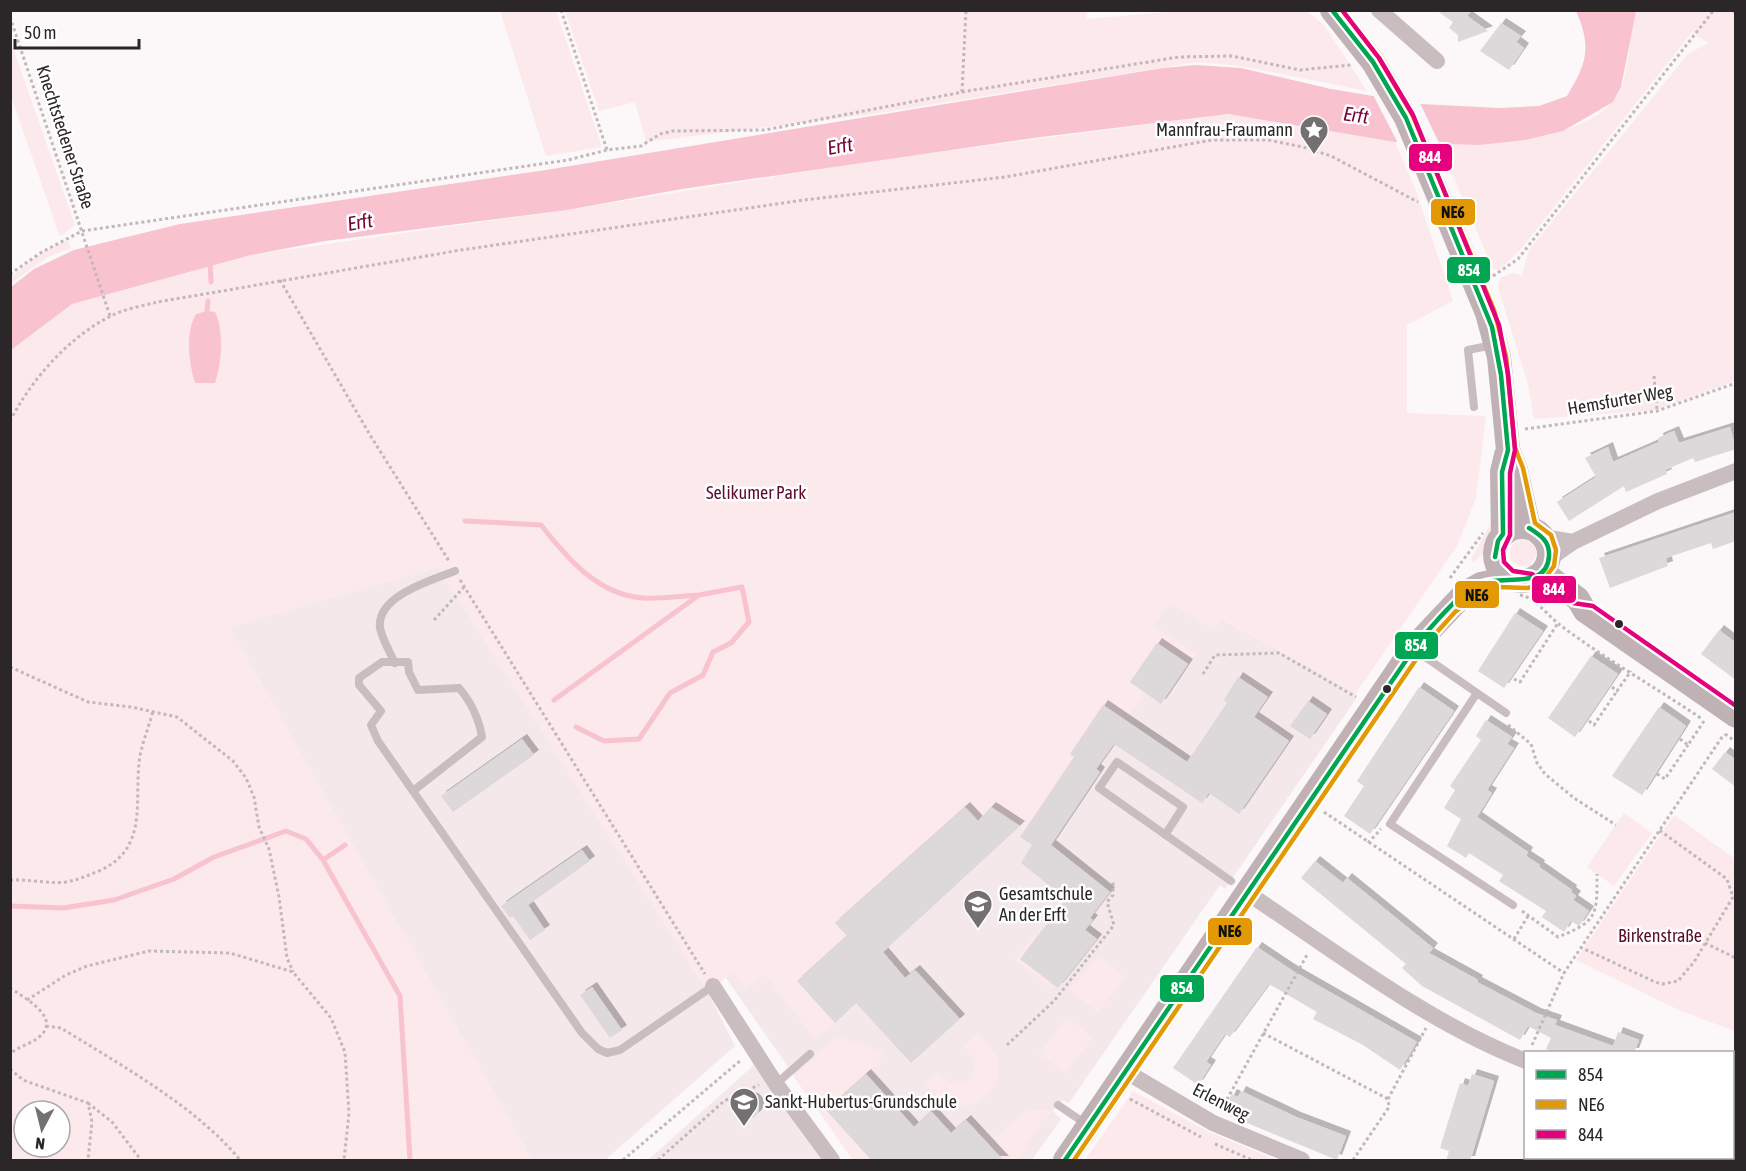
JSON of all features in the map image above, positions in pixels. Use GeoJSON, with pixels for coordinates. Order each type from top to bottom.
{"type":"FeatureCollection","features":[{"type":"Feature","properties":{"kind":"main road"},"geometry":{"type":"LineString","coordinates":[[1332,10],[1379,71],[1425,159],[1476,286],[1496,345],[1507,441],[1516,471],[1531,564]]}},
{"type":"Feature","properties":{"kind":"main road"},"geometry":{"type":"LineString","coordinates":[[1507,441],[1494,531],[1498,541],[1495,557],[1502,573],[1531,564]]}},
{"type":"Feature","properties":{"kind":"main road"},"geometry":{"type":"LineString","coordinates":[[1494,531],[1520,527],[1531,564],[1578,599],[1585,611],[1736,716]]}},
{"type":"Feature","properties":{"kind":"main road"},"geometry":{"type":"LineString","coordinates":[[1065,1161],[1119,1080],[1239,886],[1308,801],[1417,643],[1435,612],[1458,582],[1495,557]]}},
{"type":"Feature","properties":{"kind":"main road"},"geometry":{"type":"LineString","coordinates":[[1417,643],[1465,593],[1481,584],[1531,564]]}},
{"type":"Feature","properties":{"kind":"street"},"geometry":{"type":"LineString","coordinates":[[1379,10],[1437,61]]}},
{"type":"Feature","properties":{"kind":"street"},"geometry":{"type":"LineString","coordinates":[[1531,564],[1658,501],[1736,471]]}},
{"type":"Feature","properties":{"kind":"street"},"geometry":{"type":"LineString","coordinates":[[1239,886],[1433,1015],[1473,1038],[1524,1060]]}},
{"type":"Feature","properties":{"kind":"street"},"geometry":{"type":"LineString","coordinates":[[713,986],[776,1084],[832,1161]]}},
{"type":"Feature","properties":{"kind":"street","name":"Erlenweg"},"geometry":{"type":"LineString","coordinates":[[1119,1080],[1302,1161]]}},
{"type":"Feature","properties":{"kind":"lane"},"geometry":{"type":"LineString","coordinates":[[1474,407],[1468,350],[1496,345]]}},
{"type":"Feature","properties":{"kind":"lane"},"geometry":{"type":"LineString","coordinates":[[395,663],[380,628],[381,616],[392,600],[416,586],[455,571]]}},
{"type":"Feature","properties":{"kind":"lane"},"geometry":{"type":"LineString","coordinates":[[1417,643],[1477,693],[1506,713]]}},
{"type":"Feature","properties":{"kind":"lane"},"geometry":{"type":"LineString","coordinates":[[412,791],[482,737],[480,728],[469,700],[459,688],[418,690],[409,672],[408,662],[382,662],[359,678],[359,685],[381,711],[371,725],[378,741],[412,791],[582,1033],[598,1049],[607,1053],[620,1050],[713,986]]}},
{"type":"Feature","properties":{"kind":"lane"},"geometry":{"type":"LineString","coordinates":[[1477,693],[1390,824],[1513,905]]}},
{"type":"Feature","properties":{"kind":"lane"},"geometry":{"type":"LineString","coordinates":[[1165,835],[1183,807],[1117,762],[1098,788],[1165,835],[1239,886]]}},
{"type":"Feature","properties":{"kind":"lane"},"geometry":{"type":"LineString","coordinates":[[776,1084],[810,1054]]}},
{"type":"Feature","properties":{"kind":"lane"},"geometry":{"type":"LineString","coordinates":[[1058,1105],[1089,1125]]}},
{"type":"Feature","properties":{"kind":"path"},"geometry":{"type":"LineString","coordinates":[[561,10],[607,150]]}},
{"type":"Feature","properties":{"kind":"path"},"geometry":{"type":"LineString","coordinates":[[962,92],[966,10]]}},
{"type":"Feature","properties":{"kind":"path"},"geometry":{"type":"LineString","coordinates":[[1476,286],[1518,259],[1714,10]]}},
{"type":"Feature","properties":{"kind":"path"},"geometry":{"type":"LineString","coordinates":[[1733,10],[1736,14]]}},
{"type":"Feature","properties":{"kind":"path","name":"Knechtstedener Straße"},"geometry":{"type":"LineString","coordinates":[[10,17],[110,316]]}},
{"type":"Feature","properties":{"kind":"path"},"geometry":{"type":"LineString","coordinates":[[10,274],[42,252],[82,231],[568,159],[607,150],[641,146],[673,130],[765,130],[962,92],[1104,68],[1206,55],[1232,56],[1300,70],[1379,71]]}},
{"type":"Feature","properties":{"kind":"path"},"geometry":{"type":"LineString","coordinates":[[10,421],[29,389],[45,371],[83,333],[110,316],[158,302],[461,250],[792,201],[1005,177],[1212,140],[1268,140],[1318,151],[1416,200],[1423,206]]}},
{"type":"Feature","properties":{"kind":"path"},"geometry":{"type":"LineString","coordinates":[[280,280],[369,435],[713,986]]}},
{"type":"Feature","properties":{"kind":"path"},"geometry":{"type":"LineString","coordinates":[[1654,376],[1657,411]]}},
{"type":"Feature","properties":{"kind":"path","name":"Hemsfurter Weg"},"geometry":{"type":"LineString","coordinates":[[1507,441],[1657,411],[1736,383]]}},
{"type":"Feature","properties":{"kind":"path"},"geometry":{"type":"LineString","coordinates":[[1465,560],[1494,531]]}},
{"type":"Feature","properties":{"kind":"path"},"geometry":{"type":"LineString","coordinates":[[1531,564],[1533,600],[1558,623],[1714,727]]}},
{"type":"Feature","properties":{"kind":"path"},"geometry":{"type":"LineString","coordinates":[[434,620],[464,587]]}},
{"type":"Feature","properties":{"kind":"path"},"geometry":{"type":"LineString","coordinates":[[1514,679],[1520,682],[1558,623]]}},
{"type":"Feature","properties":{"kind":"path"},"geometry":{"type":"LineString","coordinates":[[1537,645],[1542,648]]}},
{"type":"Feature","properties":{"kind":"path"},"geometry":{"type":"LineString","coordinates":[[1203,674],[1215,655],[1279,653],[1372,706]]}},
{"type":"Feature","properties":{"kind":"path"},"geometry":{"type":"LineString","coordinates":[[10,667],[81,699],[177,717],[233,761],[246,778],[254,797],[259,827],[269,849],[279,897],[287,958],[293,972],[331,1018],[345,1052],[349,1113],[344,1161]]}},
{"type":"Feature","properties":{"kind":"path"},"geometry":{"type":"LineString","coordinates":[[1589,722],[1594,725],[1631,671]]}},
{"type":"Feature","properties":{"kind":"path"},"geometry":{"type":"LineString","coordinates":[[1612,687],[1617,691]]}},
{"type":"Feature","properties":{"kind":"path"},"geometry":{"type":"LineString","coordinates":[[10,880],[57,882],[78,879],[106,867],[123,855],[132,838],[136,819],[140,757],[153,711]]}},
{"type":"Feature","properties":{"kind":"path"},"geometry":{"type":"LineString","coordinates":[[1506,713],[1506,723],[1531,744],[1537,763],[1545,774],[1574,798],[1616,825]]}},
{"type":"Feature","properties":{"kind":"path"},"geometry":{"type":"LineString","coordinates":[[1657,774],[1665,779],[1704,720]]}},
{"type":"Feature","properties":{"kind":"path"},"geometry":{"type":"LineString","coordinates":[[1529,1051],[1564,973],[1580,947],[1724,734],[1736,742]]}},
{"type":"Feature","properties":{"kind":"path"},"geometry":{"type":"LineString","coordinates":[[1680,739],[1688,745]]}},
{"type":"Feature","properties":{"kind":"path"},"geometry":{"type":"LineString","coordinates":[[1308,801],[1564,973]]}},
{"type":"Feature","properties":{"kind":"path"},"geometry":{"type":"LineString","coordinates":[[1368,843],[1375,832],[1390,824]]}},
{"type":"Feature","properties":{"kind":"path"},"geometry":{"type":"LineString","coordinates":[[1580,947],[1662,984],[1677,981],[1694,962],[1733,897],[1727,879],[1659,830]]}},
{"type":"Feature","properties":{"kind":"path"},"geometry":{"type":"LineString","coordinates":[[1513,905],[1533,922],[1558,937],[1584,926],[1597,907],[1597,874]]}},
{"type":"Feature","properties":{"kind":"path"},"geometry":{"type":"LineString","coordinates":[[1007,1045],[1054,1001],[1114,925],[1107,902],[1113,895],[1113,882]]}},
{"type":"Feature","properties":{"kind":"path"},"geometry":{"type":"LineString","coordinates":[[1514,939],[1528,916]]}},
{"type":"Feature","properties":{"kind":"path"},"geometry":{"type":"LineString","coordinates":[[1214,1123],[1316,938]]}},
{"type":"Feature","properties":{"kind":"path"},"geometry":{"type":"LineString","coordinates":[[1705,943],[1736,958]]}},
{"type":"Feature","properties":{"kind":"path"},"geometry":{"type":"LineString","coordinates":[[27,1000],[66,975],[87,966],[149,951],[230,953],[293,972]]}},
{"type":"Feature","properties":{"kind":"path"},"geometry":{"type":"LineString","coordinates":[[10,988],[43,1014],[46,1026],[39,1037],[10,1054]]}},
{"type":"Feature","properties":{"kind":"path"},"geometry":{"type":"LineString","coordinates":[[1353,1161],[1389,1107],[1388,1099],[1433,1015]]}},
{"type":"Feature","properties":{"kind":"path"},"geometry":{"type":"LineString","coordinates":[[46,1026],[61,1028],[143,1080],[210,1130],[240,1161]]}},
{"type":"Feature","properties":{"kind":"path"},"geometry":{"type":"LineString","coordinates":[[1263,1033],[1388,1099]]}},
{"type":"Feature","properties":{"kind":"path"},"geometry":{"type":"LineString","coordinates":[[623,1161],[754,1049]]}},
{"type":"Feature","properties":{"kind":"path"},"geometry":{"type":"LineString","coordinates":[[10,1069],[23,1080],[88,1103],[112,1122],[141,1161]]}},
{"type":"Feature","properties":{"kind":"path"},"geometry":{"type":"LineString","coordinates":[[1119,1080],[1182,1128],[1252,1161]]}},
{"type":"Feature","properties":{"kind":"path"},"geometry":{"type":"LineString","coordinates":[[658,1161],[723,1101],[755,1086],[776,1084]]}},
{"type":"Feature","properties":{"kind":"path"},"geometry":{"type":"LineString","coordinates":[[88,1103],[92,1122],[88,1161]]}},
{"type":"Feature","properties":{"kind":"shaded area"},"geometry":{"type":"Polygon","coordinates":[[[438,567],[707,990],[735,1046],[605,1160],[532,1160],[229,627],[438,567]]]}},
{"type":"Feature","properties":{"kind":"shaded area","name":"Gesamtschule An der Erft"},"geometry":{"type":"Polygon","coordinates":[[[1132,569],[1356,693],[1354,697],[1356,699],[1225,889],[1220,885],[1069,1103],[1062,1100],[1053,1111],[1061,1119],[1032,1160],[853,1160],[726,978],[1132,569]]]}},
{"type":"Feature","properties":{"kind":"shaded area","name":"Sankt-Hubertus-Grundschule"},"geometry":{"type":"Polygon","coordinates":[[[755,1064],[827,1160],[648,1160],[755,1064]]]}},
{"type":"Feature","properties":{"kind":"green space"},"geometry":{"type":"Polygon","coordinates":[[[500,11],[556,11],[602,147],[546,156],[500,11]]]}},
{"type":"Feature","properties":{"kind":"green space"},"geometry":{"type":"Polygon","coordinates":[[[565,11],[1088,11],[1086,19],[1180,11],[1307,11],[1324,25],[1367,91],[1241,66],[1197,62],[866,115],[646,142],[635,102],[599,111],[565,11]]]}},
{"type":"Feature","properties":{"kind":"green space"},"geometry":{"type":"Polygon","coordinates":[[[1636,11],[1735,11],[1735,381],[1656,410],[1534,419],[1528,384],[1498,287],[1500,278],[1513,273],[1522,276],[1529,250],[1688,54],[1708,43],[1692,32],[1521,249],[1499,270],[1493,269],[1439,144],[1513,141],[1567,129],[1591,119],[1609,106],[1621,88],[1636,11]]]}},
{"type":"Feature","properties":{"kind":"green space"},"geometry":{"type":"Polygon","coordinates":[[[10,39],[75,225],[60,237],[11,96],[10,39]]]}},
{"type":"Feature","properties":{"kind":"green space","name":"Selikumer Park"},"geometry":{"type":"Polygon","coordinates":[[[1228,114],[1395,142],[1415,188],[1453,301],[1407,325],[1407,413],[1486,416],[1476,498],[1457,546],[1356,693],[1223,619],[1214,631],[1170,603],[1154,626],[1198,655],[1190,665],[1156,643],[1130,682],[1145,692],[1126,721],[1102,706],[1070,754],[1074,757],[1025,830],[992,808],[978,821],[965,807],[907,859],[898,875],[893,870],[836,923],[849,938],[835,1023],[815,1039],[765,975],[745,990],[733,971],[709,993],[438,567],[229,627],[532,1160],[11,1160],[11,350],[72,304],[251,255],[567,210],[884,159],[1228,114]]]}},
{"type":"Feature","properties":{"kind":"green space"},"geometry":{"type":"Polygon","coordinates":[[[68,241],[71,248],[48,257],[11,283],[11,277],[31,261],[52,247],[68,241]]]}},
{"type":"Feature","properties":{"kind":"green space"},"geometry":{"type":"Polygon","coordinates":[[[1493,510],[1497,525],[1483,554],[1473,562],[1471,559],[1489,527],[1493,510]]]}},
{"type":"Feature","properties":{"kind":"green space"},"geometry":{"type":"Polygon","coordinates":[[[1523,540],[1532,544],[1536,553],[1532,562],[1523,566],[1514,562],[1510,553],[1514,544],[1523,540]]]}},
{"type":"Feature","properties":{"kind":"green space"},"geometry":{"type":"Polygon","coordinates":[[[1624,813],[1652,833],[1614,886],[1587,867],[1624,813]]]}},
{"type":"Feature","properties":{"kind":"green space","name":"Birkenstraße"},"geometry":{"type":"Polygon","coordinates":[[[1674,815],[1735,859],[1735,1031],[1681,1011],[1576,960],[1674,815]]]}},
{"type":"Feature","properties":{"kind":"green space"},"geometry":{"type":"Polygon","coordinates":[[[1034,935],[1036,937],[1020,959],[1051,983],[1049,987],[1015,960],[1034,935]]]}},
{"type":"Feature","properties":{"kind":"green space"},"geometry":{"type":"Polygon","coordinates":[[[1098,955],[1125,977],[1098,1012],[1070,990],[1098,955]]]}},
{"type":"Feature","properties":{"kind":"green space"},"geometry":{"type":"Polygon","coordinates":[[[1068,1017],[1093,1038],[1065,1073],[1039,1053],[1068,1017]]]}},
{"type":"Feature","properties":{"kind":"green space"},"geometry":{"type":"Polygon","coordinates":[[[978,1033],[999,1059],[997,1079],[987,1095],[979,1101],[961,1105],[946,1102],[925,1083],[937,1072],[952,1084],[961,1084],[971,1079],[976,1062],[964,1046],[978,1033]]]}},
{"type":"Feature","properties":{"kind":"green space"},"geometry":{"type":"Polygon","coordinates":[[[837,1036],[878,1050],[883,1054],[880,1061],[826,1110],[873,1160],[853,1160],[794,1077],[837,1036]]]}},
{"type":"Feature","properties":{"kind":"green space"},"geometry":{"type":"Polygon","coordinates":[[[1133,1091],[1211,1133],[1276,1160],[1085,1160],[1133,1091]]]}},
{"type":"Feature","properties":{"kind":"green space"},"geometry":{"type":"Polygon","coordinates":[[[1028,1109],[1053,1111],[1041,1123],[1017,1160],[1004,1160],[978,1132],[983,1127],[994,1139],[1028,1109]]]}},
{"type":"Feature","properties":{"kind":"water","name":"Erft"},"geometry":{"type":"Polygon","coordinates":[[[1576,11],[1636,11],[1621,87],[1613,102],[1563,131],[1525,140],[1479,145],[1395,142],[1228,114],[1041,137],[682,189],[567,210],[325,241],[251,255],[72,304],[11,350],[11,287],[34,269],[74,250],[180,224],[546,170],[1163,68],[1196,65],[1241,68],[1331,89],[1421,104],[1499,108],[1539,106],[1567,96],[1583,64],[1584,35],[1576,11]]]}},
{"type":"Feature","properties":{"kind":"water"},"geometry":{"type":"Polygon","coordinates":[[[207,311],[215,312],[220,328],[219,366],[215,383],[195,383],[190,358],[190,330],[196,314],[207,311]]]}},
{"type":"Feature","properties":{"kind":"pier"},"geometry":{"type":"Polygon","coordinates":[[[1372,93],[1419,101],[1441,147],[1399,145],[1372,93]]]}},
{"type":"Feature","properties":{"kind":"building"},"geometry":{"type":"Polygon","coordinates":[[[1436,10],[1472,10],[1467,16],[1488,31],[1458,42],[1458,35],[1449,28],[1453,22],[1436,10]]]}},
{"type":"Feature","properties":{"kind":"building"},"geometry":{"type":"Polygon","coordinates":[[[1501,23],[1521,36],[1516,42],[1524,48],[1509,70],[1480,51],[1501,23]]]}},
{"type":"Feature","properties":{"kind":"building"},"geometry":{"type":"Polygon","coordinates":[[[1730,427],[1736,449],[1695,462],[1693,458],[1665,470],[1667,474],[1626,492],[1624,486],[1569,521],[1557,502],[1596,477],[1585,458],[1608,447],[1613,462],[1659,442],[1658,438],[1674,431],[1679,443],[1730,427]]]}},
{"type":"Feature","properties":{"kind":"building"},"geometry":{"type":"Polygon","coordinates":[[[1736,512],[1736,541],[1713,549],[1711,543],[1666,558],[1668,566],[1610,588],[1599,558],[1736,512]]]}},
{"type":"Feature","properties":{"kind":"building"},"geometry":{"type":"Polygon","coordinates":[[[1515,613],[1543,631],[1504,688],[1478,671],[1515,613]]]}},
{"type":"Feature","properties":{"kind":"building"},"geometry":{"type":"Polygon","coordinates":[[[1719,630],[1736,643],[1736,680],[1701,654],[1719,630]]]}},
{"type":"Feature","properties":{"kind":"building"},"geometry":{"type":"Polygon","coordinates":[[[1157,643],[1188,664],[1161,704],[1130,682],[1157,643]]]}},
{"type":"Feature","properties":{"kind":"building"},"geometry":{"type":"Polygon","coordinates":[[[1591,656],[1618,674],[1575,737],[1548,718],[1591,656]]]}},
{"type":"Feature","properties":{"kind":"building"},"geometry":{"type":"Polygon","coordinates":[[[1238,677],[1268,697],[1254,717],[1289,741],[1239,814],[1209,793],[1202,803],[1114,744],[1096,769],[1100,772],[1051,845],[1110,892],[1090,918],[1093,920],[1085,930],[1097,939],[1058,988],[1020,959],[1066,899],[1021,863],[1032,845],[1020,837],[1074,757],[1070,754],[1103,705],[1187,762],[1227,703],[1224,700],[1238,677]]]}},
{"type":"Feature","properties":{"kind":"building"},"geometry":{"type":"Polygon","coordinates":[[[1419,687],[1454,711],[1370,834],[1344,816],[1364,786],[1357,781],[1419,687]]]}},
{"type":"Feature","properties":{"kind":"building"},"geometry":{"type":"Polygon","coordinates":[[[1308,701],[1327,714],[1310,739],[1290,726],[1308,701]]]}},
{"type":"Feature","properties":{"kind":"building"},"geometry":{"type":"Polygon","coordinates":[[[1659,707],[1686,726],[1642,795],[1612,776],[1659,707]]]}},
{"type":"Feature","properties":{"kind":"building"},"geometry":{"type":"Polygon","coordinates":[[[1486,720],[1512,737],[1507,744],[1514,748],[1487,790],[1492,793],[1477,817],[1528,852],[1526,856],[1572,890],[1571,892],[1576,896],[1573,900],[1589,911],[1579,926],[1571,921],[1564,932],[1542,917],[1546,911],[1499,881],[1503,875],[1469,853],[1466,858],[1447,846],[1461,819],[1444,808],[1455,790],[1450,786],[1481,740],[1476,736],[1486,720]]]}},
{"type":"Feature","properties":{"kind":"building"},"geometry":{"type":"Polygon","coordinates":[[[522,739],[534,755],[453,812],[441,796],[522,739]]]}},
{"type":"Feature","properties":{"kind":"building"},"geometry":{"type":"Polygon","coordinates":[[[1725,752],[1736,760],[1736,787],[1712,769],[1725,752]]]}},
{"type":"Feature","properties":{"kind":"building"},"geometry":{"type":"Polygon","coordinates":[[[965,807],[978,821],[991,807],[1020,826],[883,952],[905,978],[915,970],[960,1019],[911,1063],[856,1003],[835,1023],[797,981],[847,936],[835,923],[965,807]]]}},
{"type":"Feature","properties":{"kind":"building"},"geometry":{"type":"Polygon","coordinates":[[[582,850],[590,861],[528,905],[545,930],[530,940],[513,916],[510,918],[501,906],[582,850]]]}},
{"type":"Feature","properties":{"kind":"building"},"geometry":{"type":"Polygon","coordinates":[[[1315,861],[1343,883],[1347,878],[1433,948],[1429,953],[1478,980],[1477,982],[1536,1013],[1557,1020],[1555,1025],[1613,1046],[1618,1032],[1639,1040],[1635,1051],[1550,1051],[1546,1049],[1551,1038],[1528,1026],[1520,1040],[1422,986],[1402,968],[1406,964],[1301,878],[1315,861]]]}},
{"type":"Feature","properties":{"kind":"building"},"geometry":{"type":"Polygon","coordinates":[[[1257,947],[1293,971],[1417,1042],[1400,1070],[1363,1045],[1313,1019],[1317,1012],[1269,984],[1230,1037],[1225,1034],[1206,1062],[1211,1065],[1198,1085],[1173,1068],[1257,947]]]}},
{"type":"Feature","properties":{"kind":"building"},"geometry":{"type":"Polygon","coordinates":[[[592,987],[622,1030],[610,1038],[580,995],[592,987]]]}},
{"type":"Feature","properties":{"kind":"building"},"geometry":{"type":"Polygon","coordinates":[[[866,1074],[914,1127],[931,1111],[951,1133],[966,1120],[1004,1161],[872,1161],[826,1110],[866,1074]]]}},
{"type":"Feature","properties":{"kind":"building"},"geometry":{"type":"Polygon","coordinates":[[[1472,1074],[1494,1081],[1470,1161],[1446,1161],[1449,1151],[1440,1148],[1460,1083],[1468,1086],[1472,1074]]]}},
{"type":"Feature","properties":{"kind":"building"},"geometry":{"type":"Polygon","coordinates":[[[1241,1091],[1296,1117],[1346,1136],[1337,1160],[1230,1116],[1231,1114],[1223,1111],[1232,1094],[1238,1097],[1241,1091]]]}},
{"type":"Feature","properties":{"kind":"building"},"geometry":{"type":"Polygon","coordinates":[[[744,1097],[752,1097],[759,1104],[759,1112],[752,1119],[744,1119],[737,1112],[737,1104],[744,1097]]]}},
{"type":"Feature","properties":{"kind":"waterway"},"geometry":{"type":"LineString","coordinates":[[210,259],[211,282]]}},
{"type":"Feature","properties":{"kind":"waterway"},"geometry":{"type":"LineString","coordinates":[[207,311],[208,301]]}},
{"type":"Feature","properties":{"kind":"waterway"},"geometry":{"type":"LineString","coordinates":[[465,521],[541,525],[585,573],[612,590],[627,595],[643,598],[699,595]]}},
{"type":"Feature","properties":{"kind":"waterway"},"geometry":{"type":"LineString","coordinates":[[554,700],[699,595],[742,587],[749,622],[731,643],[713,652],[703,675],[670,693],[639,739],[604,741],[576,727]]}},
{"type":"Feature","properties":{"kind":"waterway"},"geometry":{"type":"LineString","coordinates":[[10,906],[63,908],[114,900],[174,879],[214,857],[286,831],[306,839],[323,860],[400,996],[410,1160]]}},
{"type":"Feature","properties":{"kind":"waterway"},"geometry":{"type":"LineString","coordinates":[[323,860],[345,845]]}},
{"type":"Feature","properties":{"kind":"transit line","name":"854"},"geometry":{"type":"LineString","coordinates":[[1332,10],[1373,62],[1406,118],[1492,327],[1501,375],[1508,450],[1502,472],[1503,534],[1498,541],[1495,557]]}},
{"type":"Feature","properties":{"kind":"transit line","name":"NE6"},"geometry":{"type":"LineString","coordinates":[[1074,1160],[1428,642],[1455,612],[1476,595],[1499,587],[1528,588],[1542,582],[1554,566],[1556,550],[1551,535],[1535,523],[1523,468],[1515,448],[1506,356],[1494,310],[1412,114],[1379,58],[1342,10]]}},
{"type":"Feature","properties":{"kind":"transit line","name":"844"},"geometry":{"type":"LineString","coordinates":[[1342,10],[1379,58],[1413,115],[1499,325],[1508,374],[1515,450],[1510,473],[1510,535],[1503,550],[1504,562],[1513,571],[1532,574],[1573,603],[1593,606],[1736,706]]}},
{"type":"Feature","properties":{"kind":"transit line","name":"854"},"geometry":{"type":"LineString","coordinates":[[1065,1160],[1422,637],[1464,594],[1480,584],[1489,581],[1532,578],[1541,574],[1549,556],[1548,546],[1529,528]]}},
{"type":"Feature","properties":{"kind":"place","name":"Mannfrau-Fraumann"},"geometry":{"type":"Point","coordinates":[1314,156]}},
{"type":"Feature","properties":{"kind":"place","name":"Gesamtschule An der Erft"},"geometry":{"type":"Point","coordinates":[978,930]}},
{"type":"Feature","properties":{"kind":"place","name":"Sankt-Hubertus-Grundschule"},"geometry":{"type":"Point","coordinates":[744,1128]}}]}
